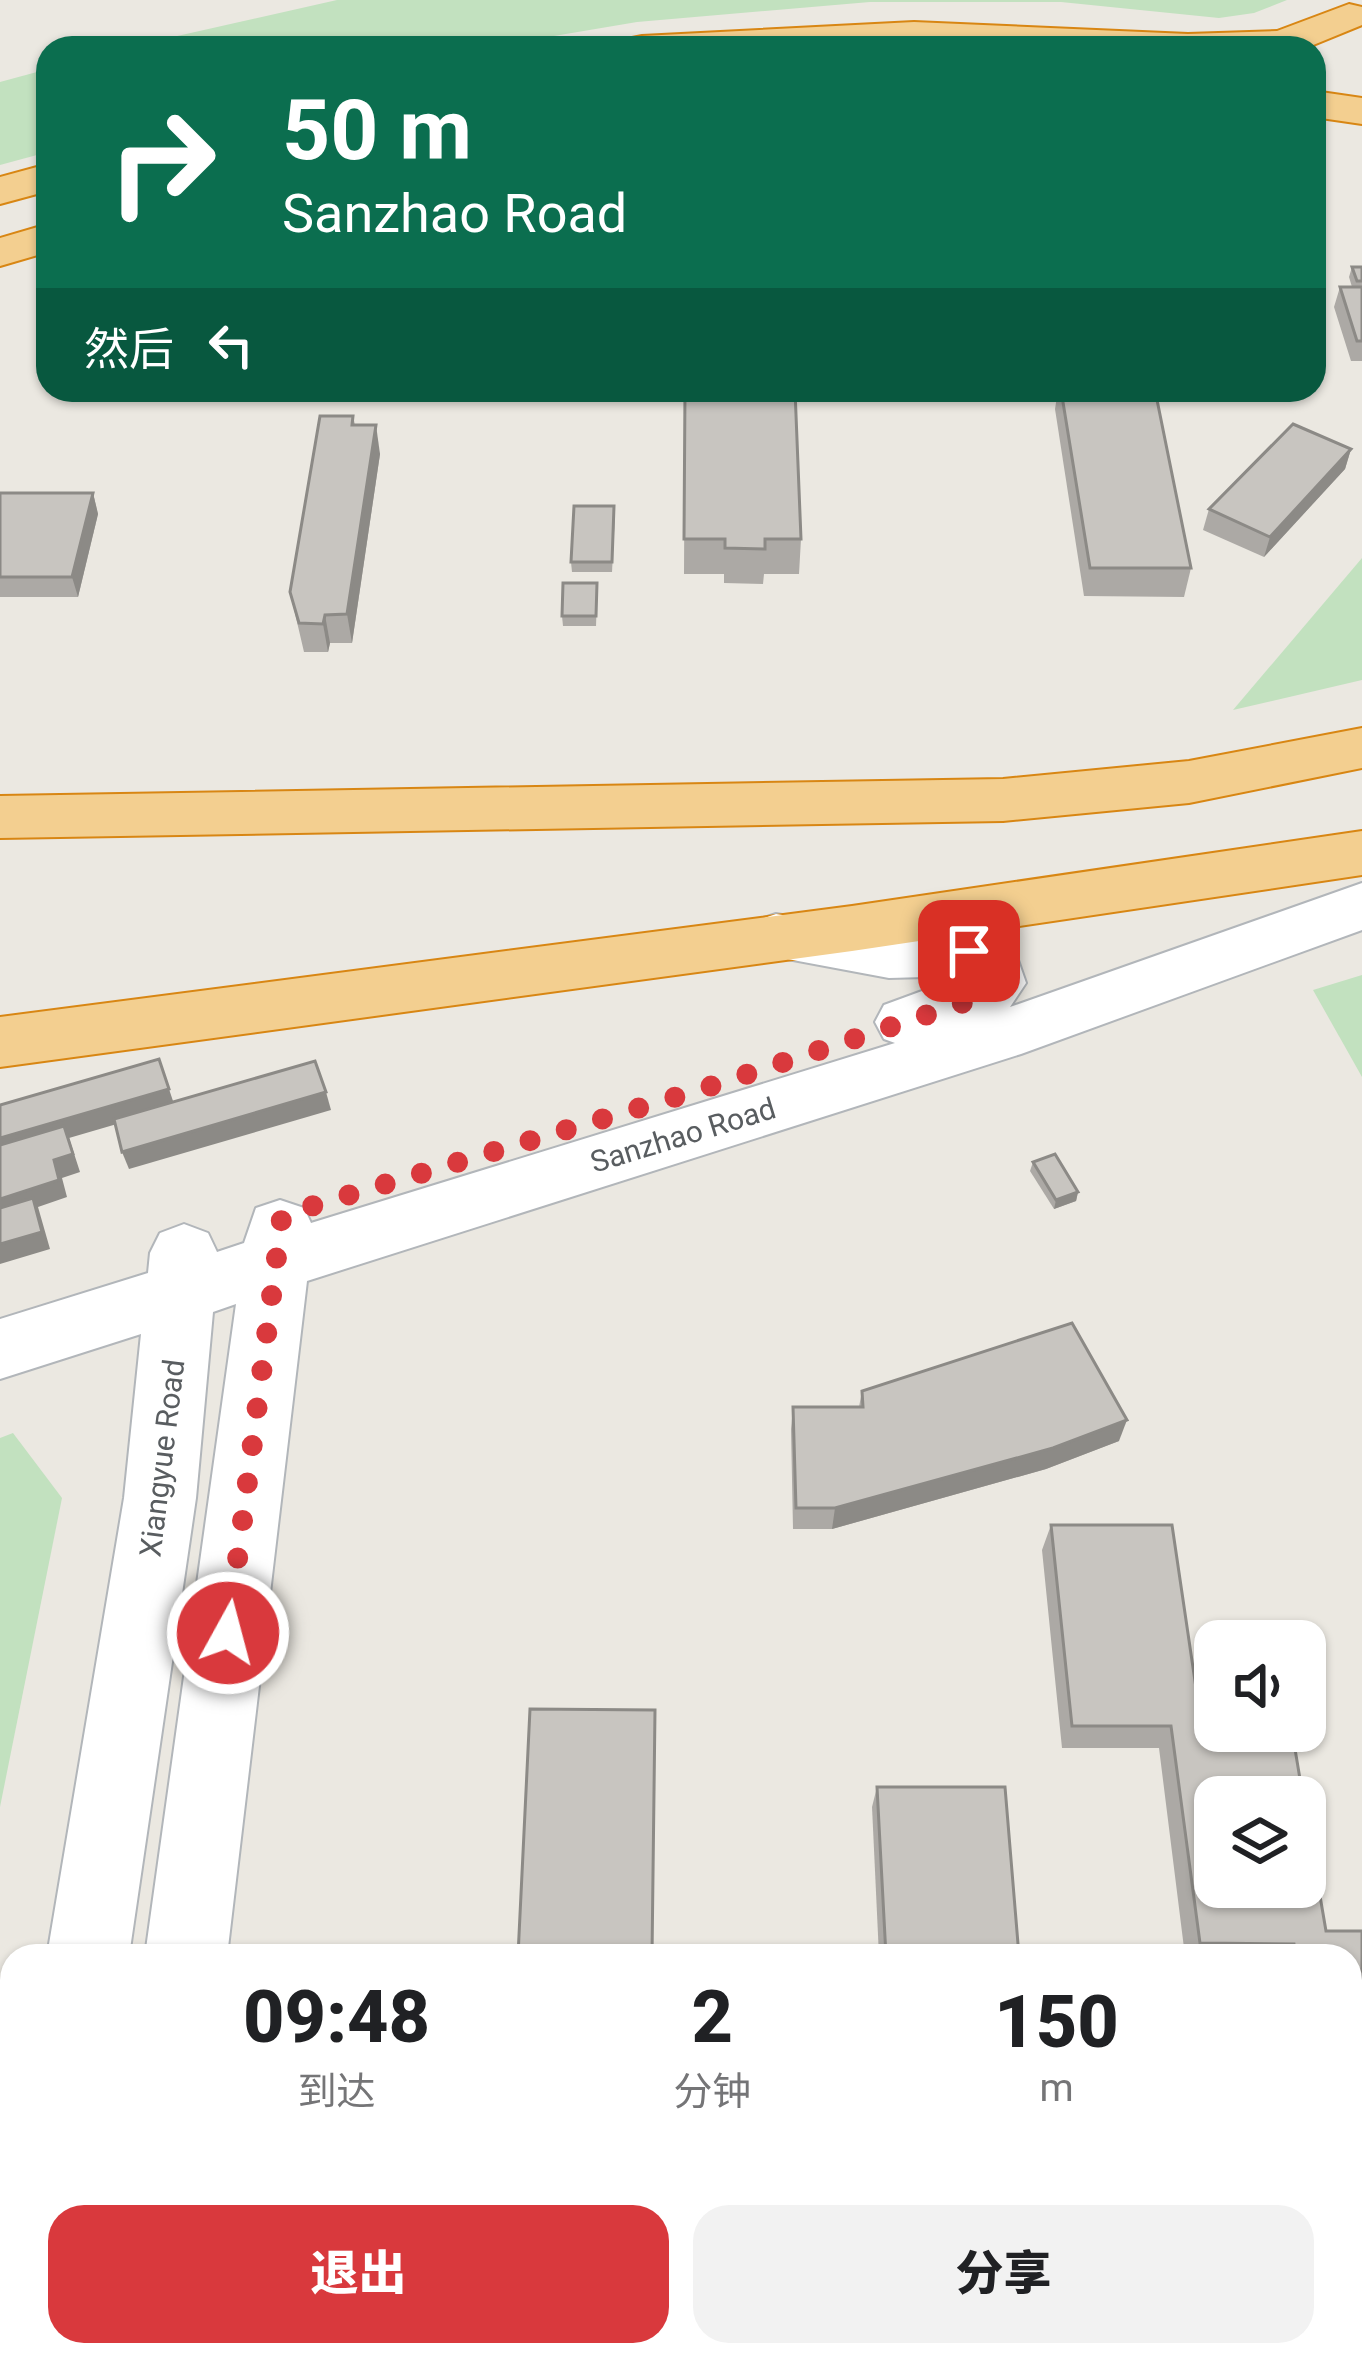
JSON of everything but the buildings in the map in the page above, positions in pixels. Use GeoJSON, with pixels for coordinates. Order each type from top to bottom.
{"type":"FeatureCollection","features":[{"type":"Feature","properties":{"kind":"highway"},"geometry":{"type":"LineString","coordinates":[[1300,36],[1358,13]]}},
{"type":"Feature","properties":{"kind":"highway"},"geometry":{"type":"LineString","coordinates":[[875,36],[959,36]]}},
{"type":"Feature","properties":{"kind":"highway"},"geometry":{"type":"LineString","coordinates":[[1326,106],[1362,111]]}},
{"type":"Feature","properties":{"kind":"highway"},"geometry":{"type":"LineString","coordinates":[[1326,138],[1362,142]]}},
{"type":"Feature","properties":{"kind":"highway"},"geometry":{"type":"LineString","coordinates":[[0,191],[36,180]]}},
{"type":"Feature","properties":{"kind":"highway"},"geometry":{"type":"LineString","coordinates":[[0,220],[36,210]]}},
{"type":"Feature","properties":{"kind":"highway"},"geometry":{"type":"LineString","coordinates":[[0,252],[36,242]]}},
{"type":"Feature","properties":{"kind":"highway"},"geometry":{"type":"LineString","coordinates":[[0,291],[36,281]]}},
{"type":"Feature","properties":{"kind":"highway"},"geometry":{"type":"LineString","coordinates":[[0,817],[1003,800],[1189,782],[1362,748]]}},
{"type":"Feature","properties":{"kind":"highway"},"geometry":{"type":"LineString","coordinates":[[0,1042],[1098,896],[1362,853]]}},
{"type":"Feature","properties":{"kind":"street","name":"Sanzhao Road"},"geometry":{"type":"LineString","coordinates":[[0,1301],[182,1268],[999,1036],[1362,906]]}},
{"type":"Feature","properties":{"kind":"street","name":"Sanzhao Road"},"geometry":{"type":"LineString","coordinates":[[279,1239],[699,1090],[981,997],[995,983],[991,963],[969,951],[889,955],[776,937]]}},
{"type":"Feature","properties":{"kind":"street"},"geometry":{"type":"LineString","coordinates":[[188,1944],[279,1239]]}},
{"type":"Feature","properties":{"kind":"street","name":"Sanzhao Road"},"geometry":{"type":"LineString","coordinates":[[0,1349],[182,1268]]}},
{"type":"Feature","properties":{"kind":"street","name":"Xiangyue Road"},"geometry":{"type":"LineString","coordinates":[[90,1944],[160,1498],[182,1268]]}},
{"type":"Feature","properties":{"kind":"green space"},"geometry":{"type":"Polygon","coordinates":[[[337,0],[1287,0],[1254,13],[1219,18],[1061,2],[870,2],[637,22],[554,36],[177,36],[337,0]]]}},
{"type":"Feature","properties":{"kind":"green space"},"geometry":{"type":"Polygon","coordinates":[[[36,72],[36,155],[0,165],[0,82],[36,72]]]}},
{"type":"Feature","properties":{"kind":"green space"},"geometry":{"type":"Polygon","coordinates":[[[1362,558],[1362,680],[1233,710],[1362,558]]]}},
{"type":"Feature","properties":{"kind":"green space"},"geometry":{"type":"Polygon","coordinates":[[[1362,975],[1362,1077],[1313,990],[1362,975]]]}},
{"type":"Feature","properties":{"kind":"green space"},"geometry":{"type":"Polygon","coordinates":[[[13,1433],[62,1498],[0,1807],[0,1438],[13,1433]]]}},
{"type":"Feature","properties":{"kind":"route"},"geometry":{"type":"LineString","coordinates":[[228,1633],[282,1215],[699,1090],[981,997],[995,983],[991,963],[969,951]]}}]}
